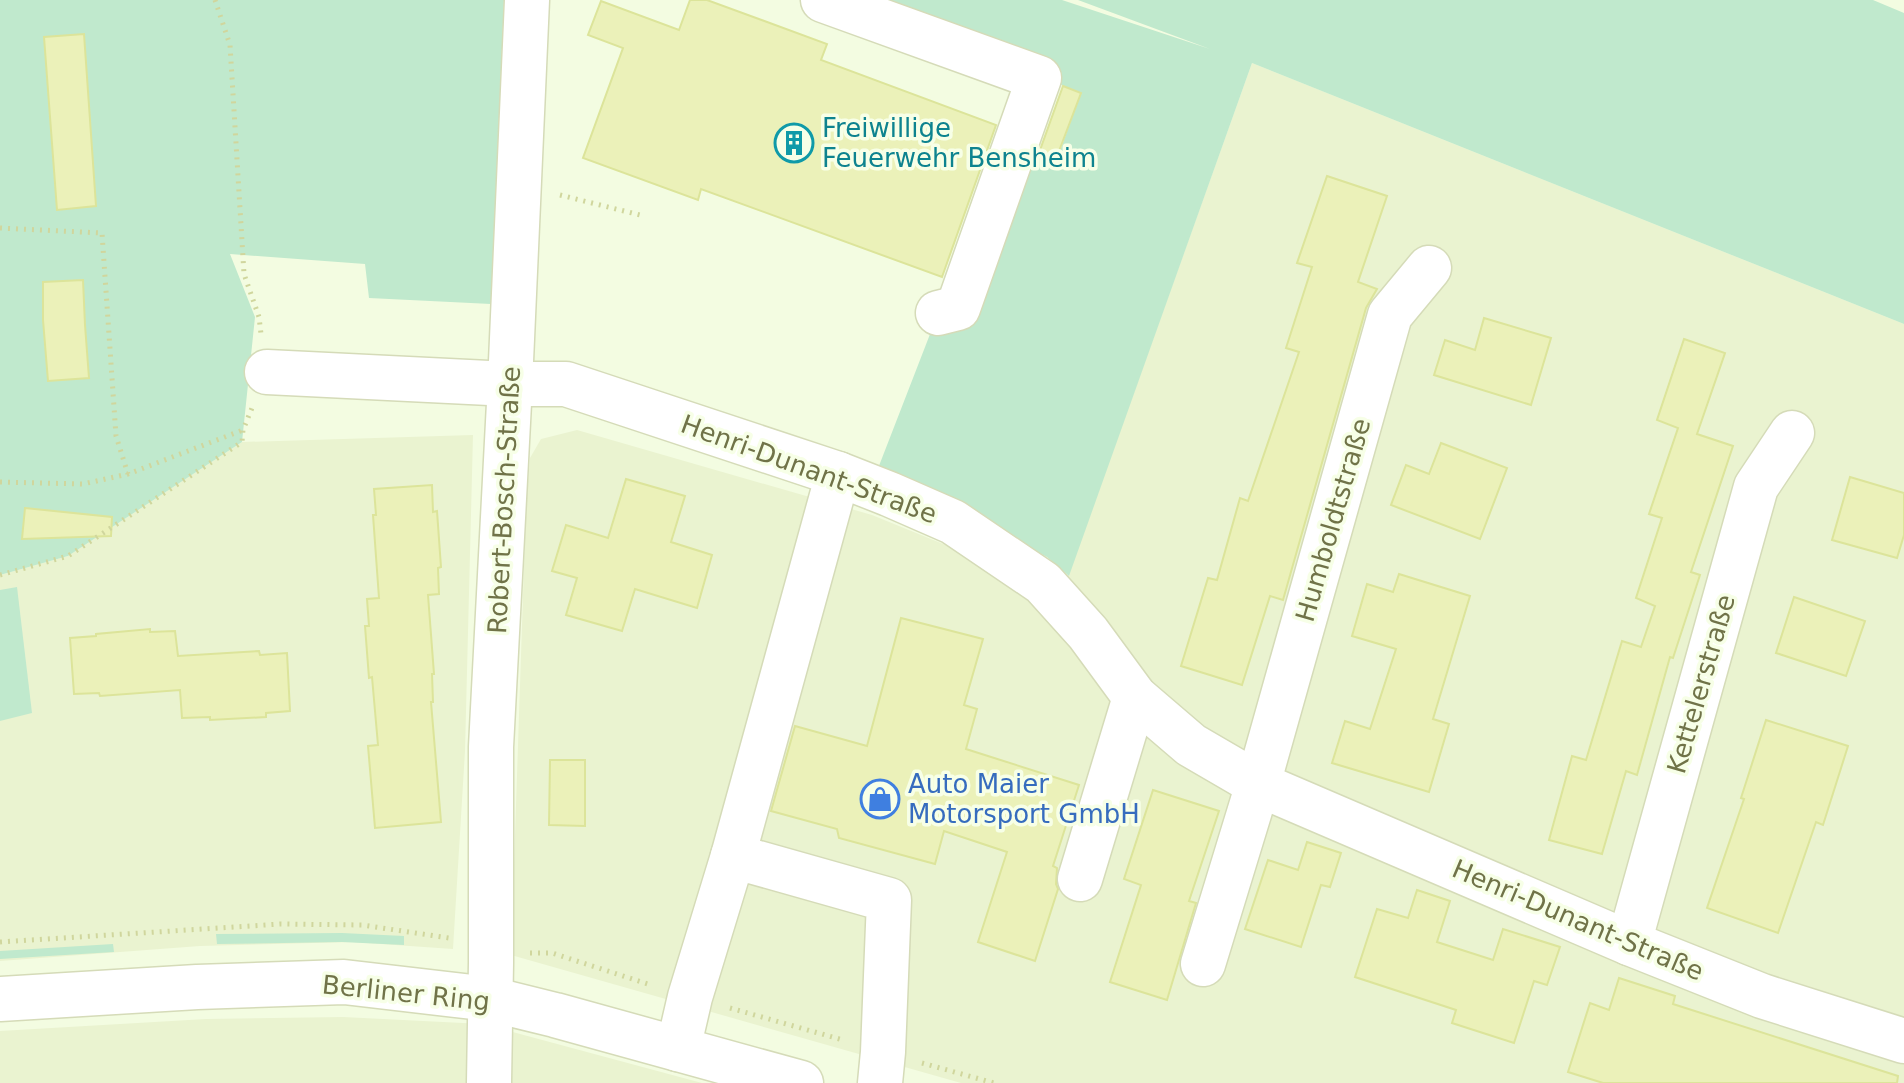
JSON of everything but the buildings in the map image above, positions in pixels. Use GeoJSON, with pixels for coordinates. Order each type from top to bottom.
{"type":"FeatureCollection","features":[{"type":"Feature","properties":{"kind":"street","name":"Robert-Bosch-Straße"},"geometry":{"type":"LineString","coordinates":[[489,1083],[491,747],[527,0]]}},
{"type":"Feature","properties":{"kind":"street"},"geometry":{"type":"LineString","coordinates":[[823,0],[1039,78],[958,308],[938,313]]}},
{"type":"Feature","properties":{"kind":"street","name":"Humboldtstraße"},"geometry":{"type":"LineString","coordinates":[[1258,784],[1390,315],[1429,268]]}},
{"type":"Feature","properties":{"kind":"street","name":"Henri-Dunant-Straße"},"geometry":{"type":"LineString","coordinates":[[267,372],[566,384],[838,474],[889,494],[953,522],[1043,583],[1088,633],[1135,697],[1191,745],[1258,784],[1629,943],[1762,996],[1904,1041]]}},
{"type":"Feature","properties":{"kind":"street","name":"Kettelerstraße"},"geometry":{"type":"LineString","coordinates":[[1629,943],[1756,487],[1792,433]]}},
{"type":"Feature","properties":{"kind":"street"},"geometry":{"type":"LineString","coordinates":[[678,1049],[838,474]]}},
{"type":"Feature","properties":{"kind":"street"},"geometry":{"type":"LineString","coordinates":[[1080,879],[1135,697]]}},
{"type":"Feature","properties":{"kind":"street"},"geometry":{"type":"LineString","coordinates":[[1203,964],[1258,784]]}},
{"type":"Feature","properties":{"kind":"street"},"geometry":{"type":"LineString","coordinates":[[733,856],[889,900],[882,1067]]}},
{"type":"Feature","properties":{"kind":"street","name":"Berliner Ring"},"geometry":{"type":"LineString","coordinates":[[0,999],[344,982],[490,999],[801,1083]]}},
{"type":"Feature","properties":{"kind":"path"},"geometry":{"type":"LineString","coordinates":[[215,0],[230,45],[244,274],[259,317]]}},
{"type":"Feature","properties":{"kind":"path"},"geometry":{"type":"LineString","coordinates":[[519,191],[569,196],[644,216]]}},
{"type":"Feature","properties":{"kind":"path"},"geometry":{"type":"LineString","coordinates":[[0,228],[102,233],[116,436],[128,474]]}},
{"type":"Feature","properties":{"kind":"path"},"geometry":{"type":"LineString","coordinates":[[0,482],[83,484],[128,474],[243,430],[242,442],[68,556],[0,575]]}},
{"type":"Feature","properties":{"kind":"path"},"geometry":{"type":"LineString","coordinates":[[0,942],[294,924],[362,925],[534,953],[552,953],[690,997],[882,1067],[994,1083]]}},
{"type":"Feature","properties":{"kind":"shaded area"},"geometry":{"type":"Polygon","coordinates":[[[0,0],[504,0],[491,304],[369,298],[365,264],[230,254],[255,317],[242,442],[68,556],[0,575],[0,0]]]}},
{"type":"Feature","properties":{"kind":"shaded area"},"geometry":{"type":"Polygon","coordinates":[[[855,0],[1062,0],[1210,49],[1078,0],[1873,0],[1904,13],[1904,324],[1252,63],[1069,576],[1047,557],[877,471],[932,329],[1026,148],[1057,159],[1081,93],[855,0]]]}},
{"type":"Feature","properties":{"kind":"shaded area"},"geometry":{"type":"Polygon","coordinates":[[[1252,63],[1904,324],[1904,1083],[961,1083],[511,955],[526,506],[530,458],[541,439],[577,430],[872,515],[1039,583],[1057,607],[1252,63]]]}},
{"type":"Feature","properties":{"kind":"shaded area"},"geometry":{"type":"Polygon","coordinates":[[[473,435],[465,751],[453,949],[352,942],[200,946],[0,961],[0,575],[68,556],[242,442],[473,435]]]}},
{"type":"Feature","properties":{"kind":"shaded area"},"geometry":{"type":"Polygon","coordinates":[[[17,587],[32,713],[0,721],[0,590],[17,587]]]}},
{"type":"Feature","properties":{"kind":"shaded area"},"geometry":{"type":"Polygon","coordinates":[[[216,934],[404,936],[404,945],[342,942],[217,944],[216,934]]]}},
{"type":"Feature","properties":{"kind":"shaded area"},"geometry":{"type":"Polygon","coordinates":[[[113,944],[114,952],[0,959],[0,951],[113,944]]]}},
{"type":"Feature","properties":{"kind":"shaded area"},"geometry":{"type":"Polygon","coordinates":[[[343,1017],[483,1024],[702,1083],[0,1083],[0,1031],[206,1019],[343,1017]]]}},
{"type":"Feature","properties":{"kind":"place","name":"Freiwillige Feuerwehr Bensheim"},"geometry":{"type":"Point","coordinates":[794,143]}},
{"type":"Feature","properties":{"kind":"place","name":"Auto Maier Motorsport GmbH"},"geometry":{"type":"Point","coordinates":[880,799]}}]}
